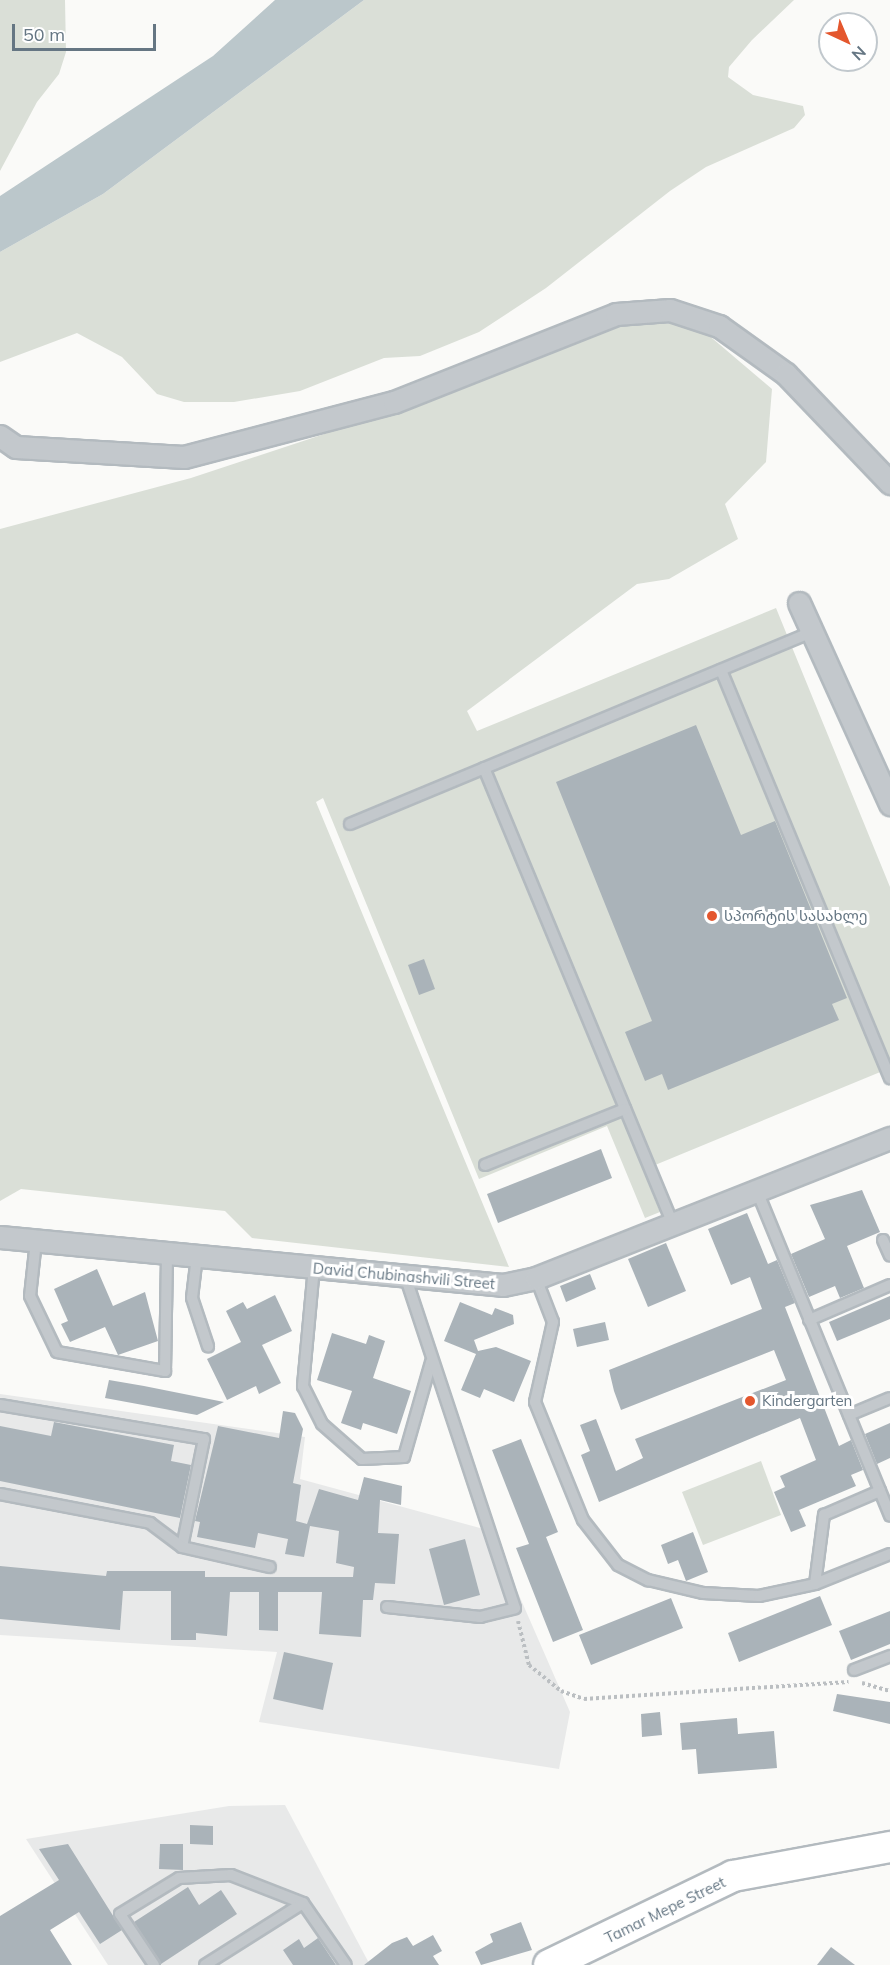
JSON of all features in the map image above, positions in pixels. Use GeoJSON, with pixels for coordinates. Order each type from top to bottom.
{"type":"FeatureCollection","features":[{"type":"Feature","properties":{"kind":"street"},"geometry":{"type":"LineString","coordinates":[[0,436],[16,447],[184,457],[394,402],[616,314],[670,310],[719,326],[786,374],[890,483]]}},
{"type":"Feature","properties":{"kind":"street"},"geometry":{"type":"LineString","coordinates":[[799,603],[890,804]]}},
{"type":"Feature","properties":{"kind":"street","name":"David Chubinashvili Street"},"geometry":{"type":"LineString","coordinates":[[0,1237],[503,1286],[536,1278],[890,1138]]}},
{"type":"Feature","properties":{"kind":"street","name":"Tamar Mepe Street"},"geometry":{"type":"LineString","coordinates":[[549,1965],[733,1876],[890,1847]]}},
{"type":"Feature","properties":{"kind":"lane"},"geometry":{"type":"LineString","coordinates":[[350,824],[812,632]]}},
{"type":"Feature","properties":{"kind":"lane"},"geometry":{"type":"LineString","coordinates":[[721,670],[890,1078]]}},
{"type":"Feature","properties":{"kind":"lane"},"geometry":{"type":"LineString","coordinates":[[484,768],[673,1224]]}},
{"type":"Feature","properties":{"kind":"lane"},"geometry":{"type":"LineString","coordinates":[[485,1165],[625,1109]]}},
{"type":"Feature","properties":{"kind":"lane"},"geometry":{"type":"LineString","coordinates":[[757,1191],[890,1516]]}},
{"type":"Feature","properties":{"kind":"lane"},"geometry":{"type":"LineString","coordinates":[[883,1240],[890,1256]]}},
{"type":"Feature","properties":{"kind":"lane"},"geometry":{"type":"LineString","coordinates":[[36,1241],[30,1296],[57,1352],[165,1371],[167,1253]]}},
{"type":"Feature","properties":{"kind":"lane"},"geometry":{"type":"LineString","coordinates":[[197,1256],[192,1298],[208,1346]]}},
{"type":"Feature","properties":{"kind":"lane"},"geometry":{"type":"LineString","coordinates":[[314,1268],[303,1386],[322,1424],[362,1460],[404,1457],[432,1361]]}},
{"type":"Feature","properties":{"kind":"lane"},"geometry":{"type":"LineString","coordinates":[[387,1607],[480,1617],[514,1608],[405,1276]]}},
{"type":"Feature","properties":{"kind":"lane"},"geometry":{"type":"LineString","coordinates":[[536,1278],[553,1322],[536,1402],[583,1520],[618,1564],[648,1580],[731,1596],[759,1596],[815,1584],[890,1554]]}},
{"type":"Feature","properties":{"kind":"lane"},"geometry":{"type":"LineString","coordinates":[[809,1320],[890,1286]]}},
{"type":"Feature","properties":{"kind":"lane"},"geometry":{"type":"LineString","coordinates":[[849,1415],[890,1398]]}},
{"type":"Feature","properties":{"kind":"lane"},"geometry":{"type":"LineString","coordinates":[[0,1405],[204,1439],[182,1547]]}},
{"type":"Feature","properties":{"kind":"lane"},"geometry":{"type":"LineString","coordinates":[[815,1584],[824,1515],[880,1491]]}},
{"type":"Feature","properties":{"kind":"lane"},"geometry":{"type":"LineString","coordinates":[[0,1494],[150,1523],[182,1547],[270,1567]]}},
{"type":"Feature","properties":{"kind":"lane"},"geometry":{"type":"LineString","coordinates":[[854,1670],[890,1656]]}},
{"type":"Feature","properties":{"kind":"lane"},"geometry":{"type":"LineString","coordinates":[[154,1965],[120,1914],[179,1878],[231,1875],[303,1903],[346,1965]]}},
{"type":"Feature","properties":{"kind":"lane"},"geometry":{"type":"LineString","coordinates":[[205,1965],[303,1903]]}},
{"type":"Feature","properties":{"kind":"path"},"geometry":{"type":"LineString","coordinates":[[514,1608],[529,1665],[561,1691],[584,1699],[857,1682],[890,1691]]}},
{"type":"Feature","properties":{"kind":"shaded area"},"geometry":{"type":"Polygon","coordinates":[[[0,0],[65,0],[66,52],[59,74],[37,102],[0,171],[0,0]]]}},
{"type":"Feature","properties":{"kind":"shaded area"},"geometry":{"type":"Polygon","coordinates":[[[275,0],[364,0],[103,194],[0,252],[0,196],[213,56],[275,0]]]}},
{"type":"Feature","properties":{"kind":"shaded area"},"geometry":{"type":"Polygon","coordinates":[[[364,0],[794,0],[752,40],[729,67],[728,77],[753,95],[803,106],[805,115],[794,128],[706,167],[670,191],[546,288],[479,332],[420,356],[384,358],[300,391],[234,402],[184,402],[157,394],[122,357],[77,333],[0,362],[0,252],[103,194],[364,0]]]}},
{"type":"Feature","properties":{"kind":"shaded area"},"geometry":{"type":"Polygon","coordinates":[[[635,320],[699,327],[772,389],[766,462],[725,504],[738,539],[669,579],[637,584],[467,711],[477,731],[776,608],[890,887],[890,1068],[643,1170],[660,1212],[645,1218],[607,1126],[479,1179],[323,798],[316,802],[509,1267],[252,1238],[225,1211],[21,1189],[0,1201],[0,529],[191,478],[388,413],[635,320]]]}},
{"type":"Feature","properties":{"kind":"shaded area"},"geometry":{"type":"Polygon","coordinates":[[[0,1394],[305,1437],[300,1479],[491,1531],[570,1712],[559,1769],[259,1722],[277,1652],[0,1635],[0,1394]]]}},
{"type":"Feature","properties":{"kind":"shaded area"},"geometry":{"type":"Polygon","coordinates":[[[761,1461],[781,1515],[703,1545],[682,1492],[761,1461]]]}},
{"type":"Feature","properties":{"kind":"shaded area"},"geometry":{"type":"Polygon","coordinates":[[[285,1805],[370,1965],[108,1965],[26,1839],[229,1806],[285,1805]]]}},
{"type":"Feature","properties":{"kind":"building","name":"სპორტის სასახლე"},"geometry":{"type":"Polygon","coordinates":[[[696,725],[741,835],[775,821],[847,998],[832,1004],[839,1020],[668,1090],[662,1074],[645,1081],[625,1032],[652,1021],[556,782],[696,725]]]}},
{"type":"Feature","properties":{"kind":"building"},"geometry":{"type":"Polygon","coordinates":[[[424,959],[435,989],[419,995],[408,965],[424,959]]]}},
{"type":"Feature","properties":{"kind":"building"},"geometry":{"type":"Polygon","coordinates":[[[601,1149],[612,1178],[498,1223],[487,1194],[601,1149]]]}},
{"type":"Feature","properties":{"kind":"building"},"geometry":{"type":"Polygon","coordinates":[[[862,1190],[880,1232],[847,1246],[864,1288],[840,1298],[835,1286],[809,1297],[791,1254],[825,1239],[810,1205],[862,1190]]]}},
{"type":"Feature","properties":{"kind":"building"},"geometry":{"type":"Polygon","coordinates":[[[747,1213],[768,1264],[777,1260],[795,1303],[785,1307],[839,1446],[851,1440],[863,1470],[851,1475],[856,1486],[799,1510],[806,1526],[791,1532],[774,1492],[785,1487],[780,1476],[816,1460],[800,1418],[599,1502],[581,1455],[590,1451],[580,1425],[596,1419],[616,1471],[643,1458],[635,1439],[786,1380],[774,1350],[621,1410],[609,1370],[762,1309],[750,1277],[731,1285],[708,1229],[747,1213]]]}},
{"type":"Feature","properties":{"kind":"building"},"geometry":{"type":"Polygon","coordinates":[[[666,1243],[686,1291],[648,1307],[628,1259],[666,1243]]]}},
{"type":"Feature","properties":{"kind":"building"},"geometry":{"type":"Polygon","coordinates":[[[97,1269],[113,1306],[145,1292],[158,1341],[118,1355],[105,1327],[70,1342],[61,1324],[68,1321],[54,1289],[97,1269]]]}},
{"type":"Feature","properties":{"kind":"building"},"geometry":{"type":"Polygon","coordinates":[[[590,1274],[596,1289],[566,1302],[560,1286],[590,1274]]]}},
{"type":"Feature","properties":{"kind":"building"},"geometry":{"type":"Polygon","coordinates":[[[275,1295],[292,1331],[262,1345],[281,1383],[259,1394],[256,1386],[227,1400],[207,1359],[241,1342],[226,1311],[243,1302],[247,1309],[275,1295]]]}},
{"type":"Feature","properties":{"kind":"building"},"geometry":{"type":"Polygon","coordinates":[[[890,1296],[890,1319],[837,1341],[829,1322],[890,1296]]]}},
{"type":"Feature","properties":{"kind":"building"},"geometry":{"type":"Polygon","coordinates":[[[460,1302],[492,1315],[495,1308],[513,1315],[514,1324],[474,1340],[478,1351],[496,1347],[531,1361],[514,1402],[484,1389],[480,1398],[461,1390],[476,1354],[444,1341],[460,1302]]]}},
{"type":"Feature","properties":{"kind":"building"},"geometry":{"type":"Polygon","coordinates":[[[605,1322],[609,1340],[577,1347],[573,1329],[605,1322]]]}},
{"type":"Feature","properties":{"kind":"building"},"geometry":{"type":"Polygon","coordinates":[[[332,1333],[366,1344],[369,1335],[385,1341],[373,1378],[411,1391],[397,1434],[363,1423],[361,1430],[341,1423],[352,1391],[317,1380],[332,1333]]]}},
{"type":"Feature","properties":{"kind":"building"},"geometry":{"type":"Polygon","coordinates":[[[109,1380],[224,1402],[197,1415],[105,1398],[109,1380]]]}},
{"type":"Feature","properties":{"kind":"building"},"geometry":{"type":"Polygon","coordinates":[[[283,1411],[295,1413],[303,1429],[293,1483],[301,1485],[296,1521],[307,1524],[319,1489],[358,1500],[364,1477],[402,1486],[401,1505],[380,1500],[378,1533],[399,1534],[395,1584],[375,1583],[373,1600],[363,1600],[361,1637],[319,1634],[322,1592],[278,1592],[278,1631],[259,1630],[259,1592],[230,1592],[227,1636],[196,1633],[196,1640],[171,1640],[171,1591],[123,1591],[120,1630],[0,1619],[0,1566],[106,1576],[107,1571],[205,1571],[205,1577],[353,1577],[354,1567],[336,1563],[339,1531],[310,1526],[304,1557],[285,1554],[288,1539],[258,1533],[255,1548],[197,1537],[200,1522],[195,1521],[218,1426],[279,1438],[283,1411]]]}},
{"type":"Feature","properties":{"kind":"building"},"geometry":{"type":"Polygon","coordinates":[[[54,1422],[174,1445],[171,1461],[191,1465],[180,1518],[0,1481],[0,1426],[51,1436],[54,1422]]]}},
{"type":"Feature","properties":{"kind":"building"},"geometry":{"type":"Polygon","coordinates":[[[890,1423],[890,1458],[877,1464],[865,1434],[890,1423]]]}},
{"type":"Feature","properties":{"kind":"building"},"geometry":{"type":"Polygon","coordinates":[[[521,1439],[558,1532],[546,1537],[583,1630],[553,1642],[516,1548],[529,1544],[492,1450],[521,1439]]]}},
{"type":"Feature","properties":{"kind":"building"},"geometry":{"type":"Polygon","coordinates":[[[693,1532],[708,1572],[686,1581],[678,1560],[668,1564],[661,1545],[693,1532]]]}},
{"type":"Feature","properties":{"kind":"building"},"geometry":{"type":"Polygon","coordinates":[[[465,1539],[480,1595],[444,1605],[429,1549],[465,1539]]]}},
{"type":"Feature","properties":{"kind":"building"},"geometry":{"type":"Polygon","coordinates":[[[820,1596],[832,1625],[739,1662],[728,1633],[820,1596]]]}},
{"type":"Feature","properties":{"kind":"building"},"geometry":{"type":"Polygon","coordinates":[[[671,1598],[683,1628],[591,1665],[579,1635],[671,1598]]]}},
{"type":"Feature","properties":{"kind":"building"},"geometry":{"type":"Polygon","coordinates":[[[890,1611],[890,1644],[851,1660],[839,1631],[890,1611]]]}},
{"type":"Feature","properties":{"kind":"building"},"geometry":{"type":"Polygon","coordinates":[[[284,1652],[333,1663],[323,1710],[273,1699],[284,1652]]]}},
{"type":"Feature","properties":{"kind":"building"},"geometry":{"type":"Polygon","coordinates":[[[837,1694],[890,1702],[890,1724],[833,1711],[837,1694]]]}},
{"type":"Feature","properties":{"kind":"building"},"geometry":{"type":"Polygon","coordinates":[[[660,1712],[662,1735],[642,1737],[641,1714],[660,1712]]]}},
{"type":"Feature","properties":{"kind":"building"},"geometry":{"type":"Polygon","coordinates":[[[737,1718],[738,1734],[774,1731],[777,1768],[698,1774],[696,1749],[682,1750],[680,1723],[737,1718]]]}},
{"type":"Feature","properties":{"kind":"building"},"geometry":{"type":"Polygon","coordinates":[[[190,1825],[213,1826],[213,1845],[190,1844],[190,1825]]]}},
{"type":"Feature","properties":{"kind":"building"},"geometry":{"type":"Polygon","coordinates":[[[68,1844],[122,1930],[100,1944],[79,1912],[50,1930],[72,1965],[0,1965],[0,1916],[59,1880],[39,1849],[68,1844]]]}},
{"type":"Feature","properties":{"kind":"building"},"geometry":{"type":"Polygon","coordinates":[[[160,1844],[183,1844],[183,1870],[159,1869],[160,1844]]]}},
{"type":"Feature","properties":{"kind":"building"},"geometry":{"type":"Polygon","coordinates":[[[188,1887],[199,1905],[221,1890],[237,1914],[161,1964],[134,1922],[188,1887]]]}},
{"type":"Feature","properties":{"kind":"building"},"geometry":{"type":"Polygon","coordinates":[[[521,1922],[532,1950],[481,1965],[475,1952],[493,1942],[490,1934],[521,1922]]]}},
{"type":"Feature","properties":{"kind":"building"},"geometry":{"type":"Polygon","coordinates":[[[433,1935],[442,1951],[433,1956],[439,1965],[364,1965],[392,1943],[407,1937],[413,1946],[433,1935]]]}},
{"type":"Feature","properties":{"kind":"building"},"geometry":{"type":"Polygon","coordinates":[[[318,1938],[336,1965],[293,1965],[283,1950],[299,1939],[304,1948],[318,1938]]]}},
{"type":"Feature","properties":{"kind":"building"},"geometry":{"type":"Polygon","coordinates":[[[831,1947],[855,1965],[817,1965],[831,1947]]]}},
{"type":"Feature","properties":{"kind":"place","name":"სპორტის სასახლე"},"geometry":{"type":"Point","coordinates":[712,916]}},
{"type":"Feature","properties":{"kind":"place","name":"Kindergarten"},"geometry":{"type":"Point","coordinates":[750,1401]}}]}
